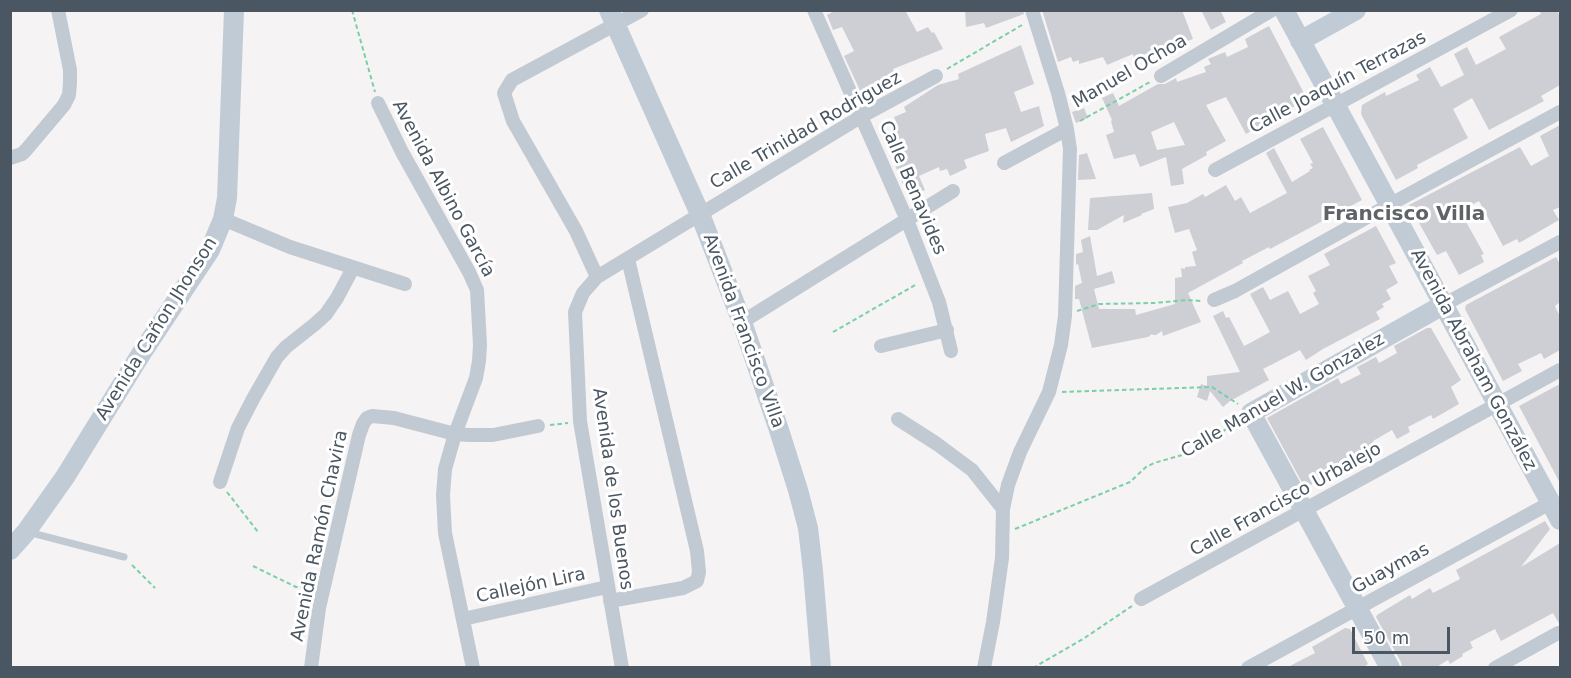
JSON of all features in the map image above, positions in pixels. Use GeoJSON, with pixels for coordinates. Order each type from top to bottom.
{"type":"FeatureCollection","features":[{"type":"Feature","properties":{"kind":"main road","name":"Avenida Cañon Jhonson"},"geometry":{"type":"LineString","coordinates":[[10,550],[26,532],[65,477],[141,354],[210,250],[223,219],[227,198],[234,10]]}},
{"type":"Feature","properties":{"kind":"main road","name":"Avenida Abraham González"},"geometry":{"type":"LineString","coordinates":[[1284,10],[1497,405],[1557,506]]}},
{"type":"Feature","properties":{"kind":"main road"},"geometry":{"type":"LineString","coordinates":[[1300,40],[1356,10]]}},
{"type":"Feature","properties":{"kind":"main road","name":"Avenida Francisco Villa"},"geometry":{"type":"LineString","coordinates":[[612,18],[700,214],[779,430],[808,528],[821,668]]}},
{"type":"Feature","properties":{"kind":"main road","name":"Calle Manuel W. Gonzalez"},"geometry":{"type":"LineString","coordinates":[[1251,413],[1443,305]]}},
{"type":"Feature","properties":{"kind":"main road"},"geometry":{"type":"LineString","coordinates":[[1251,413],[1390,668]]}},
{"type":"Feature","properties":{"kind":"street"},"geometry":{"type":"LineString","coordinates":[[10,158],[26,150],[64,105],[69,95],[70,70],[58,10]]}},
{"type":"Feature","properties":{"kind":"street"},"geometry":{"type":"LineString","coordinates":[[597,277],[576,231],[513,121],[504,93],[512,80],[612,18],[642,10]]}},
{"type":"Feature","properties":{"kind":"street","name":"Calle Benavides"},"geometry":{"type":"LineString","coordinates":[[814,10],[930,277],[951,351]]}},
{"type":"Feature","properties":{"kind":"street","name":"Manuel Ochoa"},"geometry":{"type":"LineString","coordinates":[[1161,76],[1272,10]]}},
{"type":"Feature","properties":{"kind":"street","name":"Calle Joaquín Terrazas"},"geometry":{"type":"LineString","coordinates":[[1215,170],[1511,10]]}},
{"type":"Feature","properties":{"kind":"street"},"geometry":{"type":"LineString","coordinates":[[984,668],[1000,575],[1003,509],[1008,485],[1020,452],[1049,392],[1061,345],[1065,316],[1070,149],[1058,93],[1033,14]]}},
{"type":"Feature","properties":{"kind":"street","name":"Calle Trinidad Rodriguez"},"geometry":{"type":"LineString","coordinates":[[597,277],[862,116],[936,76]]}},
{"type":"Feature","properties":{"kind":"street","name":"Avenida Albino García"},"geometry":{"type":"LineString","coordinates":[[378,104],[477,290],[479,361],[476,378],[455,434],[446,470],[443,495],[445,532],[473,668]]}},
{"type":"Feature","properties":{"kind":"street"},"geometry":{"type":"LineString","coordinates":[[1214,300],[1235,291],[1560,112]]}},
{"type":"Feature","properties":{"kind":"street","name":"Manuel Ochoa"},"geometry":{"type":"LineString","coordinates":[[1004,162],[1067,129]]}},
{"type":"Feature","properties":{"kind":"street"},"geometry":{"type":"LineString","coordinates":[[741,322],[953,191]]}},
{"type":"Feature","properties":{"kind":"street"},"geometry":{"type":"LineString","coordinates":[[223,219],[291,247],[405,284]]}},
{"type":"Feature","properties":{"kind":"street","name":"Calle Manuel W. Gonzalez"},"geometry":{"type":"LineString","coordinates":[[1443,305],[1560,242]]}},
{"type":"Feature","properties":{"kind":"street"},"geometry":{"type":"LineString","coordinates":[[608,594],[683,588],[697,581],[699,572],[628,259]]}},
{"type":"Feature","properties":{"kind":"street"},"geometry":{"type":"LineString","coordinates":[[220,482],[238,428],[278,357],[286,346],[326,314],[353,268]]}},
{"type":"Feature","properties":{"kind":"street","name":"Avenida de los Buenos"},"geometry":{"type":"LineString","coordinates":[[597,277],[583,293],[575,312],[580,421],[622,668]]}},
{"type":"Feature","properties":{"kind":"street"},"geometry":{"type":"LineString","coordinates":[[881,346],[946,330]]}},
{"type":"Feature","properties":{"kind":"street","name":"Calle Francisco Urbalejo"},"geometry":{"type":"LineString","coordinates":[[1141,599],[1560,370]]}},
{"type":"Feature","properties":{"kind":"street","name":"Avenida Ramón Chavira"},"geometry":{"type":"LineString","coordinates":[[311,668],[323,588],[363,424],[367,418],[372,416],[394,417],[455,434]]}},
{"type":"Feature","properties":{"kind":"street"},"geometry":{"type":"LineString","coordinates":[[898,419],[972,470],[1003,509]]}},
{"type":"Feature","properties":{"kind":"street"},"geometry":{"type":"LineString","coordinates":[[455,434],[493,435],[538,426]]}},
{"type":"Feature","properties":{"kind":"street","name":"Guaymas"},"geometry":{"type":"LineString","coordinates":[[1248,668],[1357,608],[1557,506]]}},
{"type":"Feature","properties":{"kind":"street","name":"Callejón Lira"},"geometry":{"type":"LineString","coordinates":[[463,619],[608,594]]}},
{"type":"Feature","properties":{"kind":"street"},"geometry":{"type":"LineString","coordinates":[[1495,668],[1558,633]]}},
{"type":"Feature","properties":{"kind":"lane"},"geometry":{"type":"LineString","coordinates":[[26,532],[124,557]]}},
{"type":"Feature","properties":{"kind":"path","name":"Avenida Albino García"},"geometry":{"type":"LineString","coordinates":[[352,10],[378,104]]}},
{"type":"Feature","properties":{"kind":"path"},"geometry":{"type":"LineString","coordinates":[[936,76],[1033,14]]}},
{"type":"Feature","properties":{"kind":"path","name":"Manuel Ochoa"},"geometry":{"type":"LineString","coordinates":[[1067,129],[1161,76]]}},
{"type":"Feature","properties":{"kind":"path"},"geometry":{"type":"LineString","coordinates":[[833,332],[930,277]]}},
{"type":"Feature","properties":{"kind":"path"},"geometry":{"type":"LineString","coordinates":[[1065,316],[1099,304],[1214,300]]}},
{"type":"Feature","properties":{"kind":"path"},"geometry":{"type":"LineString","coordinates":[[1049,392],[1212,387],[1251,413]]}},
{"type":"Feature","properties":{"kind":"path","name":"Calle Manuel W. Gonzalez"},"geometry":{"type":"LineString","coordinates":[[1002,537],[1024,524],[1112,491],[1130,482],[1146,467],[1154,463],[1186,454],[1198,448],[1251,413]]}},
{"type":"Feature","properties":{"kind":"path"},"geometry":{"type":"LineString","coordinates":[[538,426],[580,421]]}},
{"type":"Feature","properties":{"kind":"path"},"geometry":{"type":"LineString","coordinates":[[220,482],[258,532]]}},
{"type":"Feature","properties":{"kind":"path"},"geometry":{"type":"LineString","coordinates":[[124,557],[155,588]]}},
{"type":"Feature","properties":{"kind":"path"},"geometry":{"type":"LineString","coordinates":[[253,566],[296,587],[323,588]]}},
{"type":"Feature","properties":{"kind":"path"},"geometry":{"type":"LineString","coordinates":[[1033,668],[1112,621],[1141,599]]}},
{"type":"Feature","properties":{"kind":"building"},"geometry":{"type":"Polygon","coordinates":[[[836,10],[905,10],[917,32],[928,27],[932,33],[934,32],[943,49],[893,69],[894,72],[888,75],[890,81],[863,97],[844,56],[854,51],[842,27],[833,30],[827,15],[836,10]]]}},
{"type":"Feature","properties":{"kind":"building"},"geometry":{"type":"Polygon","coordinates":[[[965,10],[1023,10],[1024,14],[986,28],[984,23],[966,27],[965,10]]]}},
{"type":"Feature","properties":{"kind":"building"},"geometry":{"type":"Polygon","coordinates":[[[1042,10],[1182,10],[1193,39],[1168,48],[1170,51],[1160,57],[1157,50],[1134,58],[1133,54],[1107,65],[1103,57],[1079,64],[1079,60],[1073,62],[1071,57],[1058,62],[1042,10]]]}},
{"type":"Feature","properties":{"kind":"building"},"geometry":{"type":"Polygon","coordinates":[[[1201,10],[1220,10],[1226,22],[1211,30],[1201,10]]]}},
{"type":"Feature","properties":{"kind":"building"},"geometry":{"type":"Polygon","coordinates":[[[1539,10],[1557,10],[1560,17],[1560,85],[1541,96],[1544,101],[1489,130],[1472,98],[1453,109],[1468,138],[1417,165],[1418,168],[1396,180],[1361,114],[1362,105],[1385,92],[1386,96],[1419,80],[1416,75],[1430,67],[1441,87],[1464,75],[1454,54],[1467,47],[1476,65],[1506,49],[1499,37],[1541,14],[1539,10]]]}},
{"type":"Feature","properties":{"kind":"building"},"geometry":{"type":"Polygon","coordinates":[[[1269,26],[1307,99],[1246,134],[1226,97],[1206,105],[1226,141],[1182,169],[1184,184],[1171,186],[1166,157],[1140,167],[1135,154],[1114,159],[1106,135],[1114,132],[1112,120],[1102,98],[1113,93],[1119,106],[1158,84],[1165,84],[1176,78],[1177,82],[1206,72],[1204,67],[1211,64],[1208,59],[1225,52],[1227,57],[1248,47],[1245,39],[1269,26]],[[1174,122],[1151,132],[1157,150],[1185,145],[1174,122]]]}},
{"type":"Feature","properties":{"kind":"building"},"geometry":{"type":"Polygon","coordinates":[[[1021,45],[1034,84],[1014,92],[1021,112],[1039,106],[1044,126],[1011,142],[1006,128],[985,134],[989,151],[964,160],[967,168],[950,176],[947,169],[940,171],[939,167],[919,176],[925,190],[908,197],[886,143],[896,139],[892,123],[896,122],[894,117],[906,112],[904,107],[938,85],[959,79],[958,74],[1021,45]]]}},
{"type":"Feature","properties":{"kind":"building"},"geometry":{"type":"Polygon","coordinates":[[[1084,108],[1088,118],[1076,123],[1072,112],[1084,108]]]}},
{"type":"Feature","properties":{"kind":"building"},"geometry":{"type":"Polygon","coordinates":[[[1560,125],[1560,207],[1553,210],[1559,220],[1519,243],[1517,239],[1503,246],[1479,201],[1460,211],[1484,254],[1481,255],[1484,262],[1459,275],[1446,251],[1437,255],[1409,205],[1520,147],[1531,166],[1549,156],[1540,136],[1560,125]]]}},
{"type":"Feature","properties":{"kind":"building"},"geometry":{"type":"Polygon","coordinates":[[[1323,127],[1362,200],[1270,249],[1269,247],[1242,261],[1243,263],[1188,293],[1201,322],[1163,336],[1162,331],[1148,337],[1092,348],[1079,299],[1075,299],[1075,286],[1082,283],[1078,264],[1076,265],[1076,254],[1083,252],[1081,240],[1090,236],[1097,276],[1112,271],[1115,283],[1094,289],[1099,309],[1135,309],[1136,315],[1175,304],[1175,278],[1182,277],[1181,268],[1196,266],[1192,252],[1197,250],[1189,229],[1175,233],[1168,207],[1187,203],[1203,194],[1205,197],[1226,185],[1235,201],[1241,197],[1250,213],[1287,193],[1266,153],[1274,148],[1292,182],[1313,168],[1310,164],[1313,163],[1300,139],[1323,127]]]}},
{"type":"Feature","properties":{"kind":"building"},"geometry":{"type":"Polygon","coordinates":[[[1087,153],[1096,179],[1078,180],[1079,155],[1087,153]]]}},
{"type":"Feature","properties":{"kind":"building"},"geometry":{"type":"Polygon","coordinates":[[[1152,193],[1154,209],[1123,223],[1124,215],[1097,230],[1088,230],[1090,198],[1152,193]]]}},
{"type":"Feature","properties":{"kind":"building"},"geometry":{"type":"Polygon","coordinates":[[[1376,226],[1396,263],[1389,266],[1398,283],[1386,290],[1391,299],[1382,304],[1384,307],[1376,312],[1380,319],[1306,360],[1300,350],[1263,369],[1269,380],[1223,407],[1210,391],[1207,401],[1197,397],[1201,384],[1207,386],[1207,376],[1240,372],[1213,316],[1223,311],[1226,318],[1229,317],[1244,346],[1270,332],[1250,294],[1263,287],[1270,300],[1288,291],[1300,314],[1319,304],[1313,293],[1316,291],[1308,276],[1330,265],[1324,254],[1376,226]]]}},
{"type":"Feature","properties":{"kind":"building"},"geometry":{"type":"Polygon","coordinates":[[[1556,257],[1560,264],[1560,302],[1555,306],[1560,317],[1560,350],[1544,359],[1541,353],[1518,364],[1522,371],[1503,381],[1465,309],[1466,305],[1556,257]]]}},
{"type":"Feature","properties":{"kind":"building"},"geometry":{"type":"Polygon","coordinates":[[[1431,328],[1461,380],[1451,387],[1459,404],[1433,419],[1431,415],[1408,427],[1410,432],[1397,439],[1392,430],[1373,441],[1378,449],[1305,488],[1267,418],[1338,378],[1341,384],[1361,374],[1357,367],[1376,357],[1379,363],[1397,353],[1394,346],[1431,328]]]}},
{"type":"Feature","properties":{"kind":"building"},"geometry":{"type":"Polygon","coordinates":[[[1560,384],[1560,483],[1519,406],[1560,384]]]}},
{"type":"Feature","properties":{"kind":"building"},"geometry":{"type":"Polygon","coordinates":[[[1545,521],[1550,529],[1521,567],[1560,543],[1560,625],[1553,613],[1501,641],[1495,629],[1470,642],[1473,648],[1450,664],[1448,660],[1435,668],[1402,668],[1377,615],[1410,595],[1412,599],[1430,588],[1433,593],[1460,579],[1456,570],[1545,521]]]}},
{"type":"Feature","properties":{"kind":"building"},"geometry":{"type":"Polygon","coordinates":[[[1345,628],[1350,629],[1368,664],[1362,668],[1286,668],[1315,653],[1312,647],[1345,628]]]}},
{"type":"Feature","properties":{"kind":"district","name":"Francisco Villa"},"geometry":{"type":"Point","coordinates":[1404,215]}}]}
